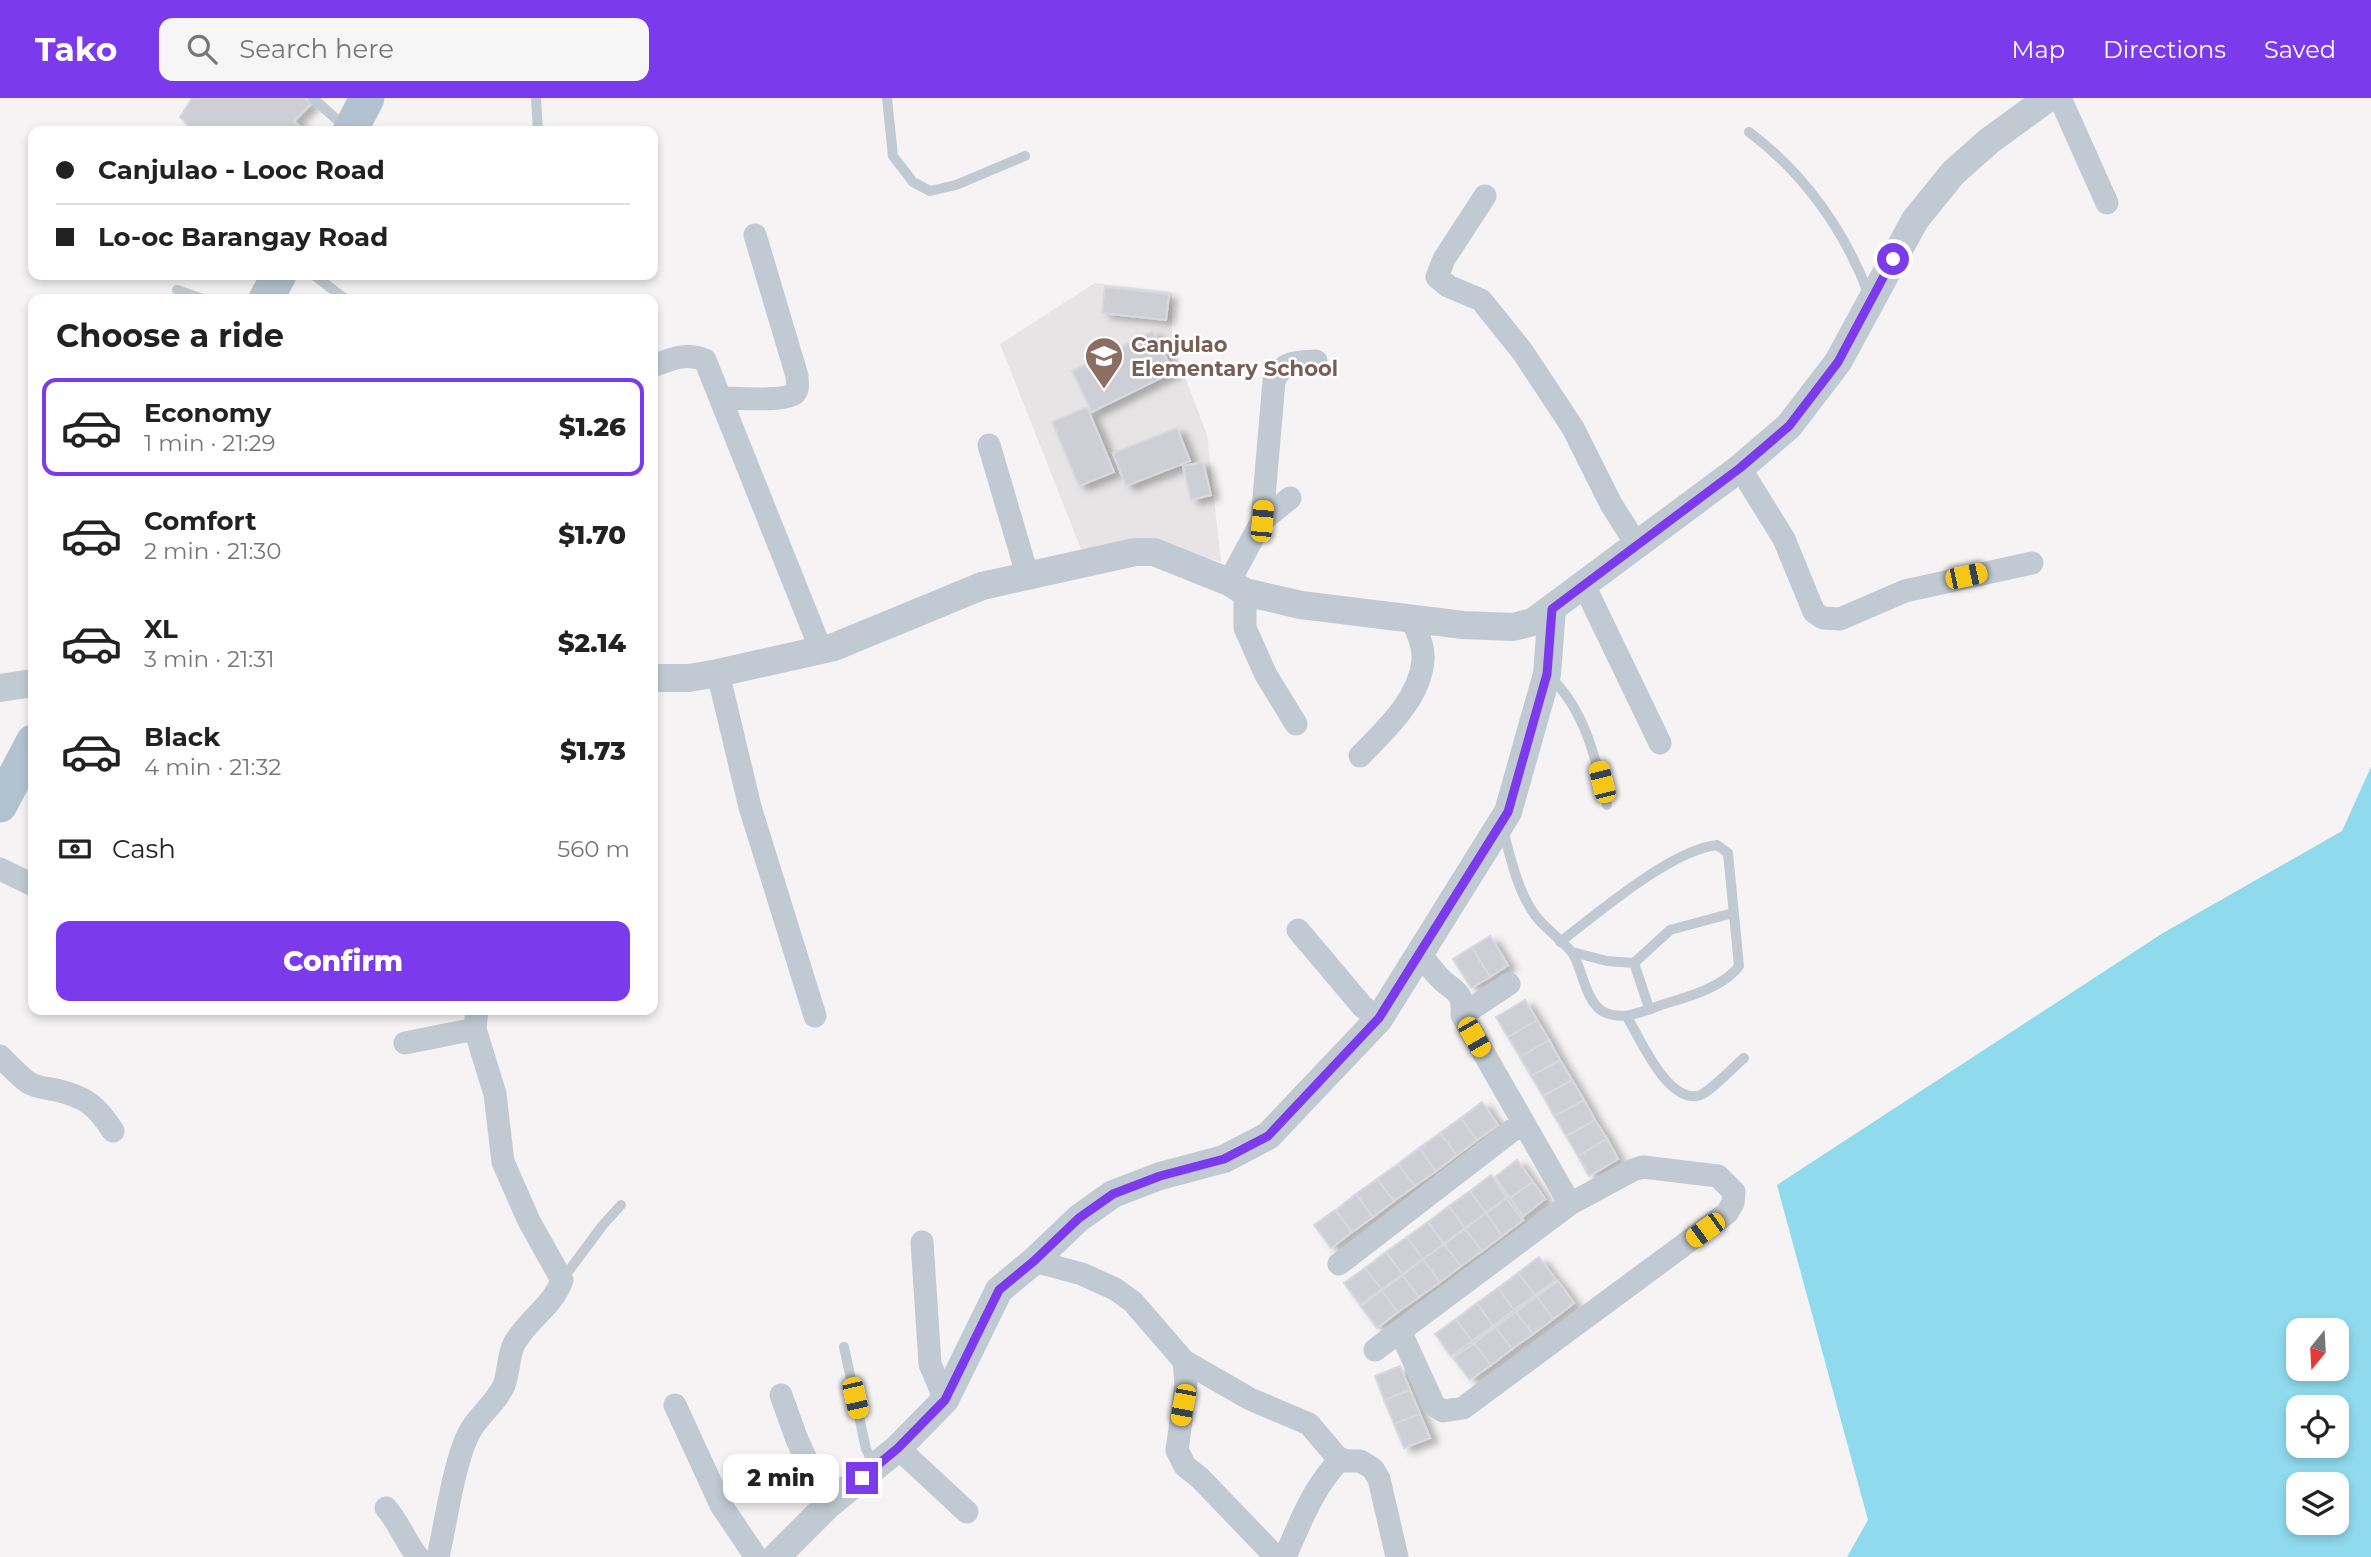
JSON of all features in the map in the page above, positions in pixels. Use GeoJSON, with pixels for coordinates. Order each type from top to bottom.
{"type":"FeatureCollection","features":[{"type":"Feature","properties":{"kind":"main road"},"geometry":{"type":"LineString","coordinates":[[353,126],[367,98]]}},
{"type":"Feature","properties":{"kind":"main road"},"geometry":{"type":"LineString","coordinates":[[0,805],[28,752]]}},
{"type":"Feature","properties":{"kind":"street"},"geometry":{"type":"LineString","coordinates":[[658,678],[689,678],[718,673],[834,647],[982,586],[1135,552],[1154,552],[1237,587],[1301,605],[1463,625],[1513,627],[1533,622],[1740,468],[1789,426],[1838,362],[1870,298],[1915,220],[1953,173],[1989,141],[2048,98]]}},
{"type":"Feature","properties":{"kind":"street"},"geometry":{"type":"LineString","coordinates":[[2060,98],[2107,203]]}},
{"type":"Feature","properties":{"kind":"street"},"geometry":{"type":"LineString","coordinates":[[1485,196],[1444,260],[1437,277],[1448,286],[1481,300],[1522,351],[1573,428],[1611,504],[1637,545]]}},
{"type":"Feature","properties":{"kind":"street"},"geometry":{"type":"LineString","coordinates":[[721,398],[783,398],[793,395],[797,389],[797,376],[755,235]]}},
{"type":"Feature","properties":{"kind":"street"},"geometry":{"type":"LineString","coordinates":[[658,364],[682,356],[695,355],[705,360],[821,650]]}},
{"type":"Feature","properties":{"kind":"street"},"geometry":{"type":"LineString","coordinates":[[1296,724],[1266,675],[1245,628],[1237,587],[1262,521],[1274,381],[1279,371],[1292,362],[1316,361]]}},
{"type":"Feature","properties":{"kind":"street"},"geometry":{"type":"LineString","coordinates":[[989,445],[1027,574]]}},
{"type":"Feature","properties":{"kind":"street"},"geometry":{"type":"LineString","coordinates":[[1740,468],[1784,539],[1818,616],[1840,619],[1905,591],[2032,563]]}},
{"type":"Feature","properties":{"kind":"street"},"geometry":{"type":"LineString","coordinates":[[1262,521],[1290,498]]}},
{"type":"Feature","properties":{"kind":"street"},"geometry":{"type":"LineString","coordinates":[[1584,585],[1660,743]]}},
{"type":"Feature","properties":{"kind":"street"},"geometry":{"type":"LineString","coordinates":[[776,1557],[827,1506],[898,1448],[945,1400],[999,1290],[1079,1218],[1113,1194],[1160,1176],[1224,1159],[1268,1136],[1379,1018],[1508,812],[1547,674],[1552,609]]}},
{"type":"Feature","properties":{"kind":"street"},"geometry":{"type":"LineString","coordinates":[[1360,756],[1392,723],[1414,691],[1423,659],[1421,640],[1411,618]]}},
{"type":"Feature","properties":{"kind":"street"},"geometry":{"type":"LineString","coordinates":[[718,673],[750,807],[815,1016]]}},
{"type":"Feature","properties":{"kind":"street"},"geometry":{"type":"LineString","coordinates":[[0,688],[28,684]]}},
{"type":"Feature","properties":{"kind":"street"},"geometry":{"type":"LineString","coordinates":[[0,869],[28,883]]}},
{"type":"Feature","properties":{"kind":"street"},"geometry":{"type":"LineString","coordinates":[[1298,930],[1363,1007],[1379,1018]]}},
{"type":"Feature","properties":{"kind":"street"},"geometry":{"type":"LineString","coordinates":[[1419,953],[1439,978],[1441,995],[1448,1009],[1462,1016],[1570,1204]]}},
{"type":"Feature","properties":{"kind":"street"},"geometry":{"type":"LineString","coordinates":[[1462,1016],[1509,984]]}},
{"type":"Feature","properties":{"kind":"street"},"geometry":{"type":"LineString","coordinates":[[405,1042],[476,1019],[495,1094],[503,1162],[529,1221],[562,1280],[557,1294],[526,1327],[513,1346],[504,1384],[492,1405],[470,1431],[462,1452],[438,1557]]}},
{"type":"Feature","properties":{"kind":"street"},"geometry":{"type":"LineString","coordinates":[[0,1056],[28,1082],[68,1093],[92,1104],[101,1112],[113,1131]]}},
{"type":"Feature","properties":{"kind":"street"},"geometry":{"type":"LineString","coordinates":[[1339,1264],[1523,1122]]}},
{"type":"Feature","properties":{"kind":"street"},"geometry":{"type":"LineString","coordinates":[[1376,1350],[1400,1331],[1570,1204],[1633,1170],[1643,1167],[1718,1176],[1734,1192],[1733,1203],[1727,1213],[1463,1408],[1443,1410],[1434,1405],[1400,1331]]}},
{"type":"Feature","properties":{"kind":"street"},"geometry":{"type":"LineString","coordinates":[[922,1241],[930,1364],[945,1400]]}},
{"type":"Feature","properties":{"kind":"street"},"geometry":{"type":"LineString","coordinates":[[1034,1261],[1082,1274],[1115,1289],[1133,1302],[1184,1361],[1250,1399],[1309,1424],[1337,1457],[1346,1461],[1360,1461],[1373,1469],[1379,1479],[1397,1557]]}},
{"type":"Feature","properties":{"kind":"street"},"geometry":{"type":"LineString","coordinates":[[1184,1361],[1186,1384],[1177,1450],[1185,1466],[1200,1478],[1276,1557]]}},
{"type":"Feature","properties":{"kind":"street"},"geometry":{"type":"LineString","coordinates":[[781,1395],[796,1437],[827,1506]]}},
{"type":"Feature","properties":{"kind":"street"},"geometry":{"type":"LineString","coordinates":[[675,1405],[721,1504],[756,1557]]}},
{"type":"Feature","properties":{"kind":"street"},"geometry":{"type":"LineString","coordinates":[[898,1448],[967,1512]]}},
{"type":"Feature","properties":{"kind":"street"},"geometry":{"type":"LineString","coordinates":[[1285,1557],[1318,1488],[1330,1469],[1341,1459]]}},
{"type":"Feature","properties":{"kind":"street"},"geometry":{"type":"LineString","coordinates":[[386,1508],[399,1523],[410,1548],[418,1557]]}},
{"type":"Feature","properties":{"kind":"lane"},"geometry":{"type":"LineString","coordinates":[[313,98],[344,126]]}},
{"type":"Feature","properties":{"kind":"lane"},"geometry":{"type":"LineString","coordinates":[[536,98],[538,126]]}},
{"type":"Feature","properties":{"kind":"lane"},"geometry":{"type":"LineString","coordinates":[[887,98],[894,156],[913,182],[930,191],[956,185],[1025,156]]}},
{"type":"Feature","properties":{"kind":"lane"},"geometry":{"type":"LineString","coordinates":[[1749,132],[1777,153],[1831,220],[1849,246],[1870,298]]}},
{"type":"Feature","properties":{"kind":"lane"},"geometry":{"type":"LineString","coordinates":[[320,280],[339,294]]}},
{"type":"Feature","properties":{"kind":"lane"},"geometry":{"type":"LineString","coordinates":[[177,290],[189,294]]}},
{"type":"Feature","properties":{"kind":"lane"},"geometry":{"type":"LineString","coordinates":[[1547,674],[1558,684],[1583,724],[1596,758],[1607,805]]}},
{"type":"Feature","properties":{"kind":"lane"},"geometry":{"type":"LineString","coordinates":[[1501,824],[1526,902],[1572,952],[1607,961],[1634,963],[1670,930],[1733,913]]}},
{"type":"Feature","properties":{"kind":"lane"},"geometry":{"type":"LineString","coordinates":[[1560,942],[1638,882],[1701,846],[1717,845],[1728,853],[1739,951],[1739,966],[1733,974],[1691,996],[1627,1017],[1602,1011],[1594,1003],[1572,952]]}},
{"type":"Feature","properties":{"kind":"lane"},"geometry":{"type":"LineString","coordinates":[[1634,963],[1649,1008]]}},
{"type":"Feature","properties":{"kind":"lane"},"geometry":{"type":"LineString","coordinates":[[1627,1017],[1664,1078],[1680,1093],[1697,1096],[1708,1091],[1744,1058]]}},
{"type":"Feature","properties":{"kind":"lane"},"geometry":{"type":"LineString","coordinates":[[562,1280],[621,1205]]}},
{"type":"Feature","properties":{"kind":"lane"},"geometry":{"type":"LineString","coordinates":[[844,1347],[866,1449],[875,1466]]}},
{"type":"Feature","properties":{"kind":"shaded area","name":"Canjulao Elementary School"},"geometry":{"type":"Polygon","coordinates":[[[1095,283],[1172,292],[1172,343],[1207,435],[1221,562],[1147,541],[1081,549],[1000,344],[1095,283]]]}},
{"type":"Feature","properties":{"kind":"water"},"geometry":{"type":"Polygon","coordinates":[[[2371,767],[2371,1557],[1847,1557],[1868,1520],[1777,1185],[2163,933],[2342,831],[2371,767]]]}},
{"type":"Feature","properties":{"kind":"building"},"geometry":{"type":"Polygon","coordinates":[[[192,98],[305,98],[311,104],[294,121],[299,126],[189,126],[180,117],[192,98]]]}},
{"type":"Feature","properties":{"kind":"building"},"geometry":{"type":"Polygon","coordinates":[[[1105,287],[1169,294],[1166,320],[1102,313],[1105,287]]]}},
{"type":"Feature","properties":{"kind":"building"},"geometry":{"type":"Polygon","coordinates":[[[1153,331],[1173,372],[1092,412],[1072,371],[1153,331]]]}},
{"type":"Feature","properties":{"kind":"building"},"geometry":{"type":"Polygon","coordinates":[[[1087,407],[1114,472],[1079,486],[1052,422],[1087,407]]]}},
{"type":"Feature","properties":{"kind":"building"},"geometry":{"type":"Polygon","coordinates":[[[1177,428],[1190,461],[1126,486],[1113,453],[1177,428]]]}},
{"type":"Feature","properties":{"kind":"building"},"geometry":{"type":"Polygon","coordinates":[[[1203,462],[1211,495],[1191,500],[1183,466],[1203,462]]]}},
{"type":"Feature","properties":{"kind":"building"},"geometry":{"type":"Polygon","coordinates":[[[1490,936],[1508,965],[1490,977],[1472,947],[1490,936]]]}},
{"type":"Feature","properties":{"kind":"building"},"geometry":{"type":"Polygon","coordinates":[[[1472,947],[1490,977],[1471,988],[1453,959],[1472,947]]]}},
{"type":"Feature","properties":{"kind":"building"},"geometry":{"type":"Polygon","coordinates":[[[1525,1000],[1537,1020],[1508,1037],[1496,1017],[1525,1000]]]}},
{"type":"Feature","properties":{"kind":"building"},"geometry":{"type":"Polygon","coordinates":[[[1537,1020],[1549,1040],[1520,1057],[1508,1037],[1537,1020]]]}},
{"type":"Feature","properties":{"kind":"building"},"geometry":{"type":"Polygon","coordinates":[[[1549,1040],[1560,1060],[1531,1076],[1520,1057],[1549,1040]]]}},
{"type":"Feature","properties":{"kind":"building"},"geometry":{"type":"Polygon","coordinates":[[[1560,1060],[1572,1080],[1543,1096],[1531,1076],[1560,1060]]]}},
{"type":"Feature","properties":{"kind":"building"},"geometry":{"type":"Polygon","coordinates":[[[1572,1080],[1584,1100],[1554,1116],[1543,1096],[1572,1080]]]}},
{"type":"Feature","properties":{"kind":"building"},"geometry":{"type":"Polygon","coordinates":[[[1584,1100],[1595,1120],[1566,1136],[1554,1116],[1584,1100]]]}},
{"type":"Feature","properties":{"kind":"building"},"geometry":{"type":"Polygon","coordinates":[[[1482,1102],[1498,1125],[1477,1140],[1461,1118],[1482,1102]]]}},
{"type":"Feature","properties":{"kind":"building"},"geometry":{"type":"Polygon","coordinates":[[[1461,1118],[1477,1140],[1457,1155],[1440,1133],[1461,1118]]]}},
{"type":"Feature","properties":{"kind":"building"},"geometry":{"type":"Polygon","coordinates":[[[1595,1120],[1607,1139],[1578,1156],[1566,1136],[1595,1120]]]}},
{"type":"Feature","properties":{"kind":"building"},"geometry":{"type":"Polygon","coordinates":[[[1440,1133],[1457,1155],[1436,1171],[1419,1148],[1440,1133]]]}},
{"type":"Feature","properties":{"kind":"building"},"geometry":{"type":"Polygon","coordinates":[[[1607,1139],[1618,1159],[1589,1176],[1578,1156],[1607,1139]]]}},
{"type":"Feature","properties":{"kind":"building"},"geometry":{"type":"Polygon","coordinates":[[[1419,1148],[1436,1171],[1415,1186],[1398,1164],[1419,1148]]]}},
{"type":"Feature","properties":{"kind":"building"},"geometry":{"type":"Polygon","coordinates":[[[1517,1160],[1533,1182],[1510,1198],[1495,1177],[1517,1160]]]}},
{"type":"Feature","properties":{"kind":"building"},"geometry":{"type":"Polygon","coordinates":[[[1398,1164],[1415,1186],[1394,1201],[1377,1179],[1398,1164]]]}},
{"type":"Feature","properties":{"kind":"building"},"geometry":{"type":"Polygon","coordinates":[[[1491,1175],[1507,1198],[1486,1213],[1470,1191],[1491,1175]]]}},
{"type":"Feature","properties":{"kind":"building"},"geometry":{"type":"Polygon","coordinates":[[[1377,1179],[1394,1201],[1373,1217],[1356,1194],[1377,1179]]]}},
{"type":"Feature","properties":{"kind":"building"},"geometry":{"type":"Polygon","coordinates":[[[1533,1182],[1545,1199],[1523,1216],[1510,1198],[1533,1182]]]}},
{"type":"Feature","properties":{"kind":"building"},"geometry":{"type":"Polygon","coordinates":[[[1470,1191],[1486,1213],[1465,1228],[1449,1206],[1470,1191]]]}},
{"type":"Feature","properties":{"kind":"building"},"geometry":{"type":"Polygon","coordinates":[[[1356,1194],[1373,1217],[1352,1232],[1336,1210],[1356,1194]]]}},
{"type":"Feature","properties":{"kind":"building"},"geometry":{"type":"Polygon","coordinates":[[[1506,1198],[1523,1220],[1502,1236],[1486,1213],[1506,1198]]]}},
{"type":"Feature","properties":{"kind":"building"},"geometry":{"type":"Polygon","coordinates":[[[1449,1206],[1465,1228],[1444,1244],[1428,1222],[1449,1206]]]}},
{"type":"Feature","properties":{"kind":"building"},"geometry":{"type":"Polygon","coordinates":[[[1335,1210],[1352,1232],[1331,1248],[1314,1225],[1335,1210]]]}},
{"type":"Feature","properties":{"kind":"building"},"geometry":{"type":"Polygon","coordinates":[[[1486,1213],[1502,1236],[1482,1251],[1465,1229],[1486,1213]]]}},
{"type":"Feature","properties":{"kind":"building"},"geometry":{"type":"Polygon","coordinates":[[[1428,1222],[1444,1244],[1423,1259],[1407,1237],[1428,1222]]]}},
{"type":"Feature","properties":{"kind":"building"},"geometry":{"type":"Polygon","coordinates":[[[1465,1229],[1482,1251],[1461,1266],[1444,1244],[1465,1229]]]}},
{"type":"Feature","properties":{"kind":"building"},"geometry":{"type":"Polygon","coordinates":[[[1407,1237],[1423,1259],[1403,1275],[1386,1252],[1407,1237]]]}},
{"type":"Feature","properties":{"kind":"building"},"geometry":{"type":"Polygon","coordinates":[[[1444,1244],[1461,1266],[1440,1282],[1423,1259],[1444,1244]]]}},
{"type":"Feature","properties":{"kind":"building"},"geometry":{"type":"Polygon","coordinates":[[[1386,1252],[1403,1275],[1382,1290],[1365,1268],[1386,1252]]]}},
{"type":"Feature","properties":{"kind":"building"},"geometry":{"type":"Polygon","coordinates":[[[1539,1257],[1556,1280],[1535,1295],[1518,1273],[1539,1257]]]}},
{"type":"Feature","properties":{"kind":"building"},"geometry":{"type":"Polygon","coordinates":[[[1423,1259],[1440,1282],[1419,1297],[1402,1275],[1423,1259]]]}},
{"type":"Feature","properties":{"kind":"building"},"geometry":{"type":"Polygon","coordinates":[[[1365,1268],[1382,1290],[1361,1306],[1344,1283],[1365,1268]]]}},
{"type":"Feature","properties":{"kind":"building"},"geometry":{"type":"Polygon","coordinates":[[[1518,1273],[1535,1295],[1514,1310],[1498,1288],[1518,1273]]]}},
{"type":"Feature","properties":{"kind":"building"},"geometry":{"type":"Polygon","coordinates":[[[1402,1275],[1419,1297],[1398,1312],[1381,1290],[1402,1275]]]}},
{"type":"Feature","properties":{"kind":"building"},"geometry":{"type":"Polygon","coordinates":[[[1558,1281],[1574,1303],[1553,1319],[1537,1296],[1558,1281]]]}},
{"type":"Feature","properties":{"kind":"building"},"geometry":{"type":"Polygon","coordinates":[[[1498,1288],[1514,1310],[1493,1326],[1477,1303],[1498,1288]]]}},
{"type":"Feature","properties":{"kind":"building"},"geometry":{"type":"Polygon","coordinates":[[[1381,1290],[1398,1312],[1377,1328],[1360,1305],[1381,1290]]]}},
{"type":"Feature","properties":{"kind":"building"},"geometry":{"type":"Polygon","coordinates":[[[1537,1296],[1553,1319],[1533,1334],[1516,1312],[1537,1296]]]}},
{"type":"Feature","properties":{"kind":"building"},"geometry":{"type":"Polygon","coordinates":[[[1477,1303],[1493,1326],[1472,1341],[1456,1319],[1477,1303]]]}},
{"type":"Feature","properties":{"kind":"building"},"geometry":{"type":"Polygon","coordinates":[[[1516,1312],[1533,1334],[1512,1349],[1495,1327],[1516,1312]]]}},
{"type":"Feature","properties":{"kind":"building"},"geometry":{"type":"Polygon","coordinates":[[[1456,1319],[1472,1341],[1451,1356],[1435,1334],[1456,1319]]]}},
{"type":"Feature","properties":{"kind":"building"},"geometry":{"type":"Polygon","coordinates":[[[1495,1327],[1512,1349],[1491,1365],[1474,1343],[1495,1327]]]}},
{"type":"Feature","properties":{"kind":"building"},"geometry":{"type":"Polygon","coordinates":[[[1474,1343],[1491,1365],[1470,1380],[1453,1358],[1474,1343]]]}},
{"type":"Feature","properties":{"kind":"building"},"geometry":{"type":"Polygon","coordinates":[[[1400,1366],[1410,1390],[1384,1400],[1375,1376],[1400,1366]]]}},
{"type":"Feature","properties":{"kind":"building"},"geometry":{"type":"Polygon","coordinates":[[[1410,1390],[1420,1414],[1394,1424],[1384,1400],[1410,1390]]]}},
{"type":"Feature","properties":{"kind":"building"},"geometry":{"type":"Polygon","coordinates":[[[1420,1414],[1430,1438],[1404,1448],[1394,1424],[1420,1414]]]}},
{"type":"Feature","properties":{"kind":"place","name":"Canjulao Elementary School"},"geometry":{"type":"Point","coordinates":[1104,390]}},
{"type":"Feature","properties":{"kind":"route"},"geometry":{"type":"LineString","coordinates":[[862,1478],[898,1448],[945,1400],[999,1290],[1079,1218],[1113,1194],[1160,1176],[1224,1159],[1268,1136],[1379,1018],[1508,812],[1547,674],[1552,609],[1740,468],[1789,426],[1838,362],[1893,259]]}}]}
